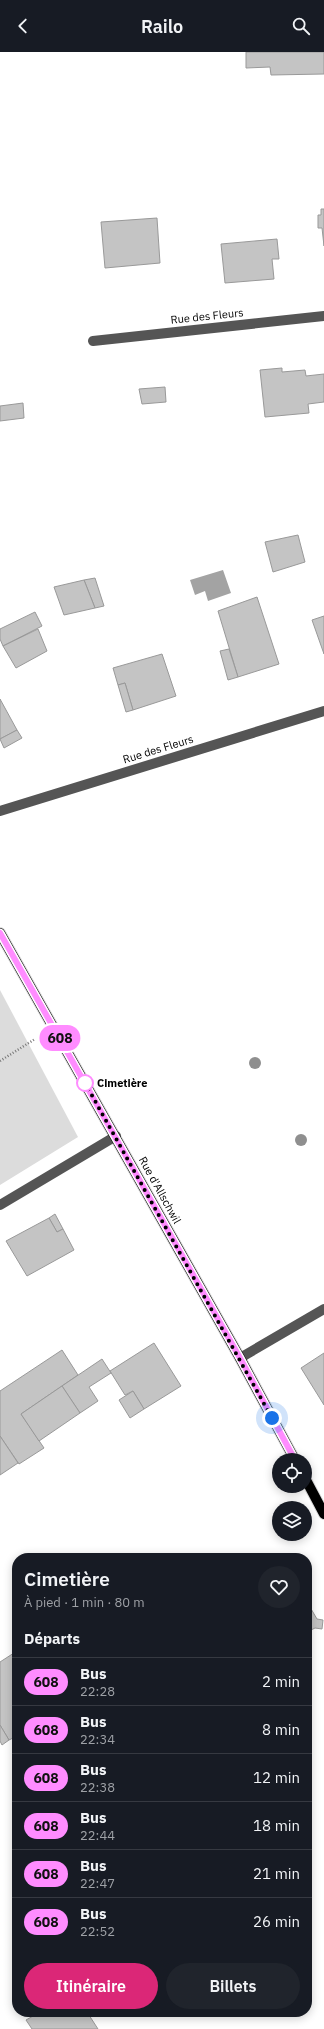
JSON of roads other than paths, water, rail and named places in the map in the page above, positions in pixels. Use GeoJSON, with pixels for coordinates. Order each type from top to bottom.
{"type":"FeatureCollection","features":[{"type":"Feature","properties":{"kind":"main road","name":"Rue d'Allschwil"},"geometry":{"type":"LineString","coordinates":[[0,933],[116,1136],[291,1453]]}},
{"type":"Feature","properties":{"kind":"main road"},"geometry":{"type":"LineString","coordinates":[[312,1491],[324,1514]]}},
{"type":"Feature","properties":{"kind":"street","name":"Rue des Fleurs"},"geometry":{"type":"LineString","coordinates":[[93,340],[324,316]]}},
{"type":"Feature","properties":{"kind":"street","name":"Rue des Fleurs"},"geometry":{"type":"LineString","coordinates":[[0,812],[324,711]]}},
{"type":"Feature","properties":{"kind":"street"},"geometry":{"type":"LineString","coordinates":[[0,1206],[116,1136]]}},
{"type":"Feature","properties":{"kind":"street"},"geometry":{"type":"LineString","coordinates":[[240,1358],[324,1309]]}},
{"type":"Feature","properties":{"kind":"place","name":"Cimetière"},"geometry":{"type":"Point","coordinates":[85,1083]}}]}
